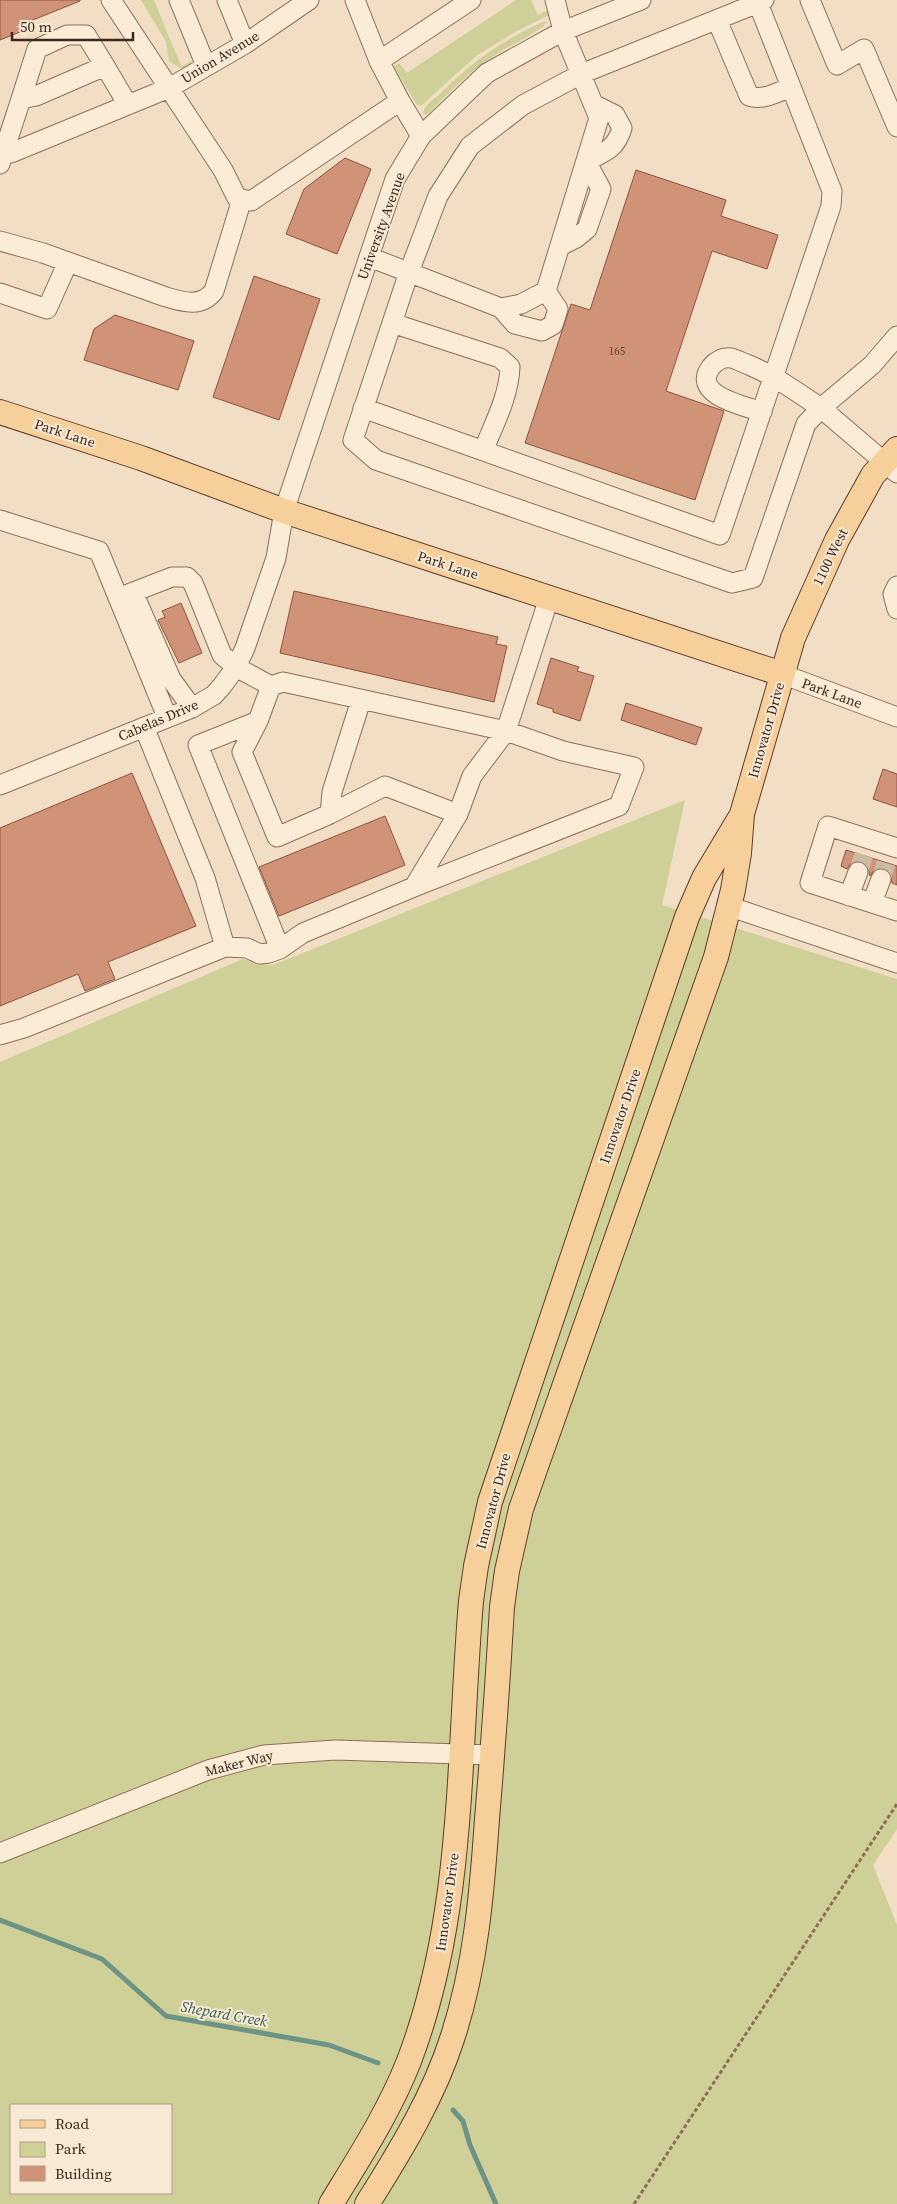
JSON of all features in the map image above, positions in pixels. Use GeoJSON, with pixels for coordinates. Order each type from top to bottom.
{"type":"FeatureCollection","features":[{"type":"Feature","properties":{"kind":"main road","name":"Park Lane"},"geometry":{"type":"LineString","coordinates":[[0,412],[141,458],[284,511],[782,674]]}},
{"type":"Feature","properties":{"kind":"main road","name":"1100 West"},"geometry":{"type":"LineString","coordinates":[[782,674],[797,626],[837,540],[873,475],[892,461]]}},
{"type":"Feature","properties":{"kind":"main road","name":"Innovator Drive"},"geometry":{"type":"LineString","coordinates":[[367,2204],[406,2141],[428,2098],[453,2036],[463,2002],[480,1912],[502,1607],[507,1571],[521,1509],[707,986],[724,927],[739,852],[742,814],[782,674]]}},
{"type":"Feature","properties":{"kind":"main road","name":"Innovator Drive"},"geometry":{"type":"LineString","coordinates":[[331,2204],[366,2147],[408,2063],[427,2006],[442,1947],[448,1909],[461,1754],[471,1601],[483,1531],[496,1483],[687,917],[704,878],[742,814]]}},
{"type":"Feature","properties":{"kind":"street","name":"Union Avenue"},"geometry":{"type":"LineString","coordinates":[[111,0],[169,88],[245,44],[309,0]]}},
{"type":"Feature","properties":{"kind":"street"},"geometry":{"type":"LineString","coordinates":[[179,0],[206,66]]}},
{"type":"Feature","properties":{"kind":"street"},"geometry":{"type":"LineString","coordinates":[[227,0],[245,44]]}},
{"type":"Feature","properties":{"kind":"street"},"geometry":{"type":"LineString","coordinates":[[355,0],[379,61],[421,136]]}},
{"type":"Feature","properties":{"kind":"street"},"geometry":{"type":"LineString","coordinates":[[379,61],[471,0]]}},
{"type":"Feature","properties":{"kind":"street"},"geometry":{"type":"LineString","coordinates":[[501,308],[521,304],[546,291],[599,118],[563,31],[555,0]]}},
{"type":"Feature","properties":{"kind":"street","name":"University Avenue"},"geometry":{"type":"LineString","coordinates":[[284,511],[395,179],[421,136],[487,74],[563,31],[641,0]]}},
{"type":"Feature","properties":{"kind":"street"},"geometry":{"type":"LineString","coordinates":[[810,0],[837,65],[864,49],[897,127]]}},
{"type":"Feature","properties":{"kind":"street"},"geometry":{"type":"LineString","coordinates":[[363,408],[720,535],[830,211],[832,192],[759,1],[581,74],[524,105],[470,146],[438,196],[409,272],[352,440],[376,460],[732,583],[753,578],[806,424],[821,408],[872,365],[897,336]]}},
{"type":"Feature","properties":{"kind":"street"},"geometry":{"type":"LineString","coordinates":[[716,20],[749,96],[762,98],[791,87]]}},
{"type":"Feature","properties":{"kind":"street"},"geometry":{"type":"LineString","coordinates":[[2,157],[37,49],[67,35],[86,35],[128,105]]}},
{"type":"Feature","properties":{"kind":"street"},"geometry":{"type":"LineString","coordinates":[[21,99],[36,96],[105,66]]}},
{"type":"Feature","properties":{"kind":"street"},"geometry":{"type":"LineString","coordinates":[[2,157],[169,88],[223,170],[237,198],[250,201],[400,101]]}},
{"type":"Feature","properties":{"kind":"street"},"geometry":{"type":"LineString","coordinates":[[586,161],[609,150],[619,141],[622,128],[615,115],[593,104]]}},
{"type":"Feature","properties":{"kind":"street"},"geometry":{"type":"LineString","coordinates":[[0,240],[187,303],[203,300],[214,291],[242,199]]}},
{"type":"Feature","properties":{"kind":"street"},"geometry":{"type":"LineString","coordinates":[[369,257],[501,308],[516,324],[542,331],[553,325],[558,309],[546,291]]}},
{"type":"Feature","properties":{"kind":"street"},"geometry":{"type":"LineString","coordinates":[[0,293],[47,309],[68,262]]}},
{"type":"Feature","properties":{"kind":"street"},"geometry":{"type":"LineString","coordinates":[[392,323],[500,358],[510,367],[506,395],[483,451]]}},
{"type":"Feature","properties":{"kind":"street"},"geometry":{"type":"LineString","coordinates":[[762,412],[721,398],[711,390],[707,380],[710,369],[718,360],[731,358],[774,376],[821,408],[892,461]]}},
{"type":"Feature","properties":{"kind":"street","name":"Cabelas Drive"},"geometry":{"type":"LineString","coordinates":[[0,785],[192,708],[214,695],[236,667],[245,648],[276,558],[284,511]]}},
{"type":"Feature","properties":{"kind":"street"},"geometry":{"type":"LineString","coordinates":[[0,520],[99,551],[126,595],[171,679],[192,708]]}},
{"type":"Feature","properties":{"kind":"street"},"geometry":{"type":"LineString","coordinates":[[0,1035],[24,1028],[225,947],[247,948],[260,954],[280,949],[303,933],[619,806],[634,767],[563,751],[506,731],[283,682],[270,686],[236,667],[222,655],[193,583],[187,577],[172,577],[126,595]]}},
{"type":"Feature","properties":{"kind":"street"},"geometry":{"type":"LineString","coordinates":[[897,586],[893,594],[897,609]]}},
{"type":"Feature","properties":{"kind":"street"},"geometry":{"type":"LineString","coordinates":[[126,595],[167,717]]}},
{"type":"Feature","properties":{"kind":"street"},"geometry":{"type":"LineString","coordinates":[[414,887],[458,814],[472,776],[506,731],[549,598]]}},
{"type":"Feature","properties":{"kind":"street","name":"Park Lane"},"geometry":{"type":"LineString","coordinates":[[782,674],[897,717]]}},
{"type":"Feature","properties":{"kind":"street"},"geometry":{"type":"LineString","coordinates":[[270,686],[258,721],[242,752],[277,837],[330,814],[385,786],[458,814]]}},
{"type":"Feature","properties":{"kind":"street"},"geometry":{"type":"LineString","coordinates":[[330,814],[332,792],[361,700]]}},
{"type":"Feature","properties":{"kind":"street"},"geometry":{"type":"LineString","coordinates":[[258,721],[198,745],[280,949]]}},
{"type":"Feature","properties":{"kind":"street"},"geometry":{"type":"LineString","coordinates":[[144,727],[205,878],[225,947]]}},
{"type":"Feature","properties":{"kind":"street"},"geometry":{"type":"LineString","coordinates":[[872,903],[889,859],[864,855],[828,826],[810,883],[872,903],[896,907]]}},
{"type":"Feature","properties":{"kind":"street"},"geometry":{"type":"LineString","coordinates":[[849,896],[864,855]]}},
{"type":"Feature","properties":{"kind":"street"},"geometry":{"type":"LineString","coordinates":[[728,906],[897,963]]}},
{"type":"Feature","properties":{"kind":"street","name":"Maker Way"},"geometry":{"type":"LineString","coordinates":[[0,1853],[190,1776],[236,1761],[264,1755],[311,1750],[492,1755]]}},
{"type":"Feature","properties":{"kind":"path"},"geometry":{"type":"LineString","coordinates":[[634,2204],[897,1804]]}},
{"type":"Feature","properties":{"kind":"green space"},"geometry":{"type":"Polygon","coordinates":[[[141,0],[154,0],[181,66],[192,61],[195,63],[185,71],[169,61],[166,42],[141,0]]]}},
{"type":"Feature","properties":{"kind":"green space"},"geometry":{"type":"Polygon","coordinates":[[[516,0],[531,0],[538,15],[548,10],[549,15],[515,32],[476,56],[421,106],[417,105],[394,67],[399,63],[407,73],[516,0]]]}},
{"type":"Feature","properties":{"kind":"green space"},"geometry":{"type":"Polygon","coordinates":[[[543,22],[547,22],[535,32],[485,62],[444,97],[429,113],[426,115],[423,113],[430,102],[476,62],[501,44],[543,22]]]}},
{"type":"Feature","properties":{"kind":"green space"},"geometry":{"type":"Polygon","coordinates":[[[685,800],[662,905],[897,979],[897,1829],[873,1865],[897,1925],[897,2204],[0,2204],[0,1062],[243,959],[273,965],[685,800]]]}},
{"type":"Feature","properties":{"kind":"building"},"geometry":{"type":"Polygon","coordinates":[[[0,0],[80,1],[18,26],[20,32],[0,40],[0,0]]]}},
{"type":"Feature","properties":{"kind":"building"},"geometry":{"type":"Polygon","coordinates":[[[345,158],[371,169],[337,254],[286,234],[304,189],[345,158]]]}},
{"type":"Feature","properties":{"kind":"building"},"geometry":{"type":"Polygon","coordinates":[[[636,170],[726,200],[721,216],[778,235],[767,269],[712,251],[666,391],[724,411],[695,500],[525,443],[571,304],[590,310],[636,170]]]}},
{"type":"Feature","properties":{"kind":"building"},"geometry":{"type":"Polygon","coordinates":[[[254,276],[320,299],[279,420],[213,397],[254,276]]]}},
{"type":"Feature","properties":{"kind":"building"},"geometry":{"type":"Polygon","coordinates":[[[115,315],[194,341],[178,390],[84,360],[94,329],[115,315]]]}},
{"type":"Feature","properties":{"kind":"building"},"geometry":{"type":"Polygon","coordinates":[[[294,591],[498,637],[496,644],[507,646],[494,702],[280,653],[294,591]]]}},
{"type":"Feature","properties":{"kind":"building"},"geometry":{"type":"Polygon","coordinates":[[[181,603],[202,653],[179,663],[158,620],[165,617],[162,611],[181,603]]]}},
{"type":"Feature","properties":{"kind":"building"},"geometry":{"type":"Polygon","coordinates":[[[551,658],[579,667],[577,671],[594,676],[580,721],[553,712],[553,709],[537,704],[551,658]]]}},
{"type":"Feature","properties":{"kind":"building"},"geometry":{"type":"Polygon","coordinates":[[[626,703],[702,728],[696,745],[621,720],[626,703]]]}},
{"type":"Feature","properties":{"kind":"building"},"geometry":{"type":"Polygon","coordinates":[[[883,769],[897,774],[897,807],[873,799],[883,769]]]}},
{"type":"Feature","properties":{"kind":"building"},"geometry":{"type":"Polygon","coordinates":[[[132,773],[196,926],[108,962],[115,979],[85,991],[78,974],[0,1006],[0,828],[132,773]]]}},
{"type":"Feature","properties":{"kind":"building"},"geometry":{"type":"Polygon","coordinates":[[[385,816],[405,865],[279,916],[259,867],[385,816]]]}},
{"type":"Feature","properties":{"kind":"building"},"geometry":{"type":"Polygon","coordinates":[[[846,850],[897,866],[897,885],[892,883],[890,872],[884,868],[874,870],[870,876],[867,865],[861,861],[851,863],[847,869],[841,866],[846,850]]]}},
{"type":"Feature","properties":{"kind":"waterway","name":"Shepard Creek"},"geometry":{"type":"LineString","coordinates":[[0,1920],[102,1959],[166,2016],[329,2045],[378,2063]]}},
{"type":"Feature","properties":{"kind":"waterway","name":"Shepard Creek"},"geometry":{"type":"LineString","coordinates":[[453,2110],[463,2121],[470,2145],[496,2204]]}},
{"type":"Feature","properties":{"kind":"tunnel"},"geometry":{"type":"LineString","coordinates":[[858,872],[864,855]]}},
{"type":"Feature","properties":{"kind":"tunnel"},"geometry":{"type":"LineString","coordinates":[[881,879],[886,863]]}}]}
